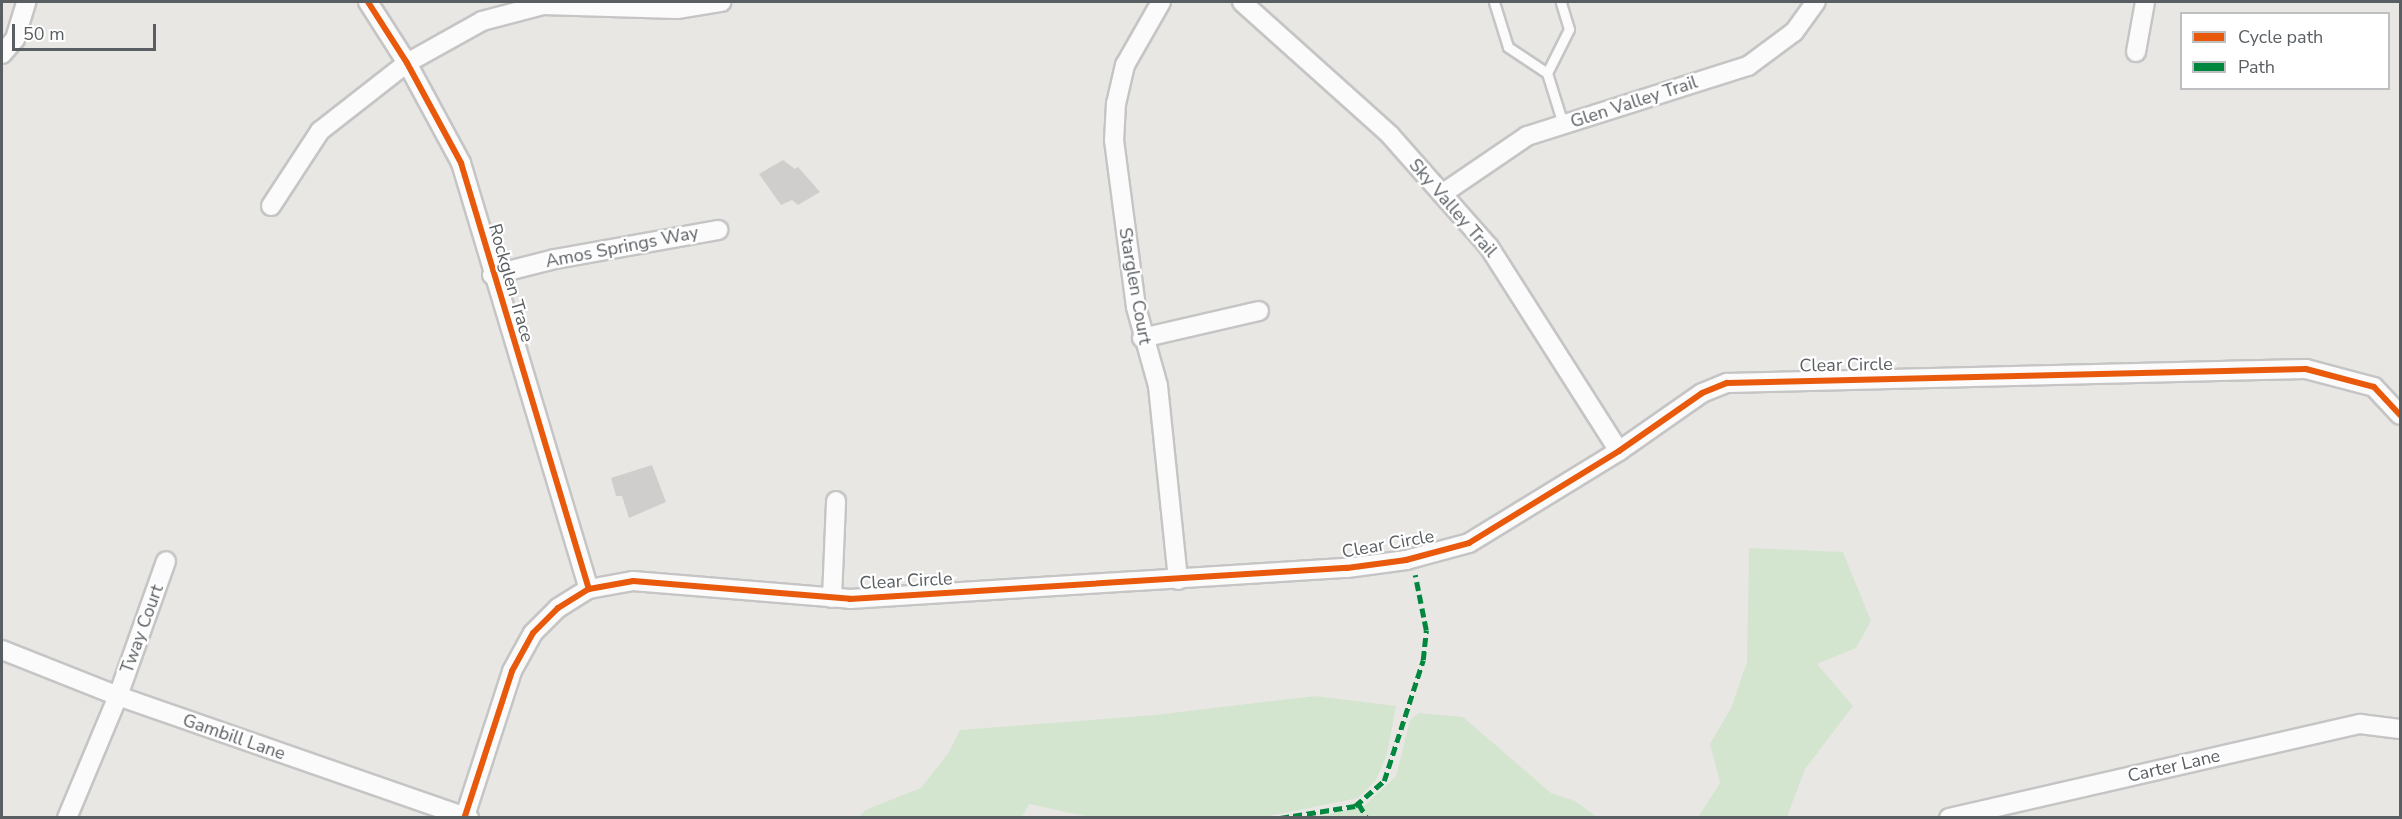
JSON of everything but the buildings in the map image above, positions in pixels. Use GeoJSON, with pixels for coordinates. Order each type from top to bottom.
{"type":"FeatureCollection","features":[{"type":"Feature","properties":{"kind":"street"},"geometry":{"type":"LineString","coordinates":[[2,54],[15,39],[26,2]]}},
{"type":"Feature","properties":{"kind":"street","name":"Rockglen Trace"},"geometry":{"type":"LineString","coordinates":[[368,2],[407,63],[461,163],[492,276],[589,589]]}},
{"type":"Feature","properties":{"kind":"street"},"geometry":{"type":"LineString","coordinates":[[271,206],[320,131],[407,63],[482,21],[531,7],[677,9],[721,2]]}},
{"type":"Feature","properties":{"kind":"street","name":"Starglen Court"},"geometry":{"type":"LineString","coordinates":[[1161,2],[1125,65],[1116,104],[1114,141],[1142,338],[1158,386],[1178,580]]}},
{"type":"Feature","properties":{"kind":"street","name":"Sky Valley Trail"},"geometry":{"type":"LineString","coordinates":[[1242,2],[1390,135],[1489,247],[1619,451]]}},
{"type":"Feature","properties":{"kind":"street","name":"Glen Valley Trail"},"geometry":{"type":"LineString","coordinates":[[1442,194],[1527,136],[1748,66],[1794,32],[1816,2]]}},
{"type":"Feature","properties":{"kind":"street"},"geometry":{"type":"LineString","coordinates":[[2136,52],[2145,2]]}},
{"type":"Feature","properties":{"kind":"street","name":"Amos Springs Way"},"geometry":{"type":"LineString","coordinates":[[492,276],[555,259],[718,230]]}},
{"type":"Feature","properties":{"kind":"street"},"geometry":{"type":"LineString","coordinates":[[1142,338],[1259,311]]}},
{"type":"Feature","properties":{"kind":"street","name":"Clear Circle"},"geometry":{"type":"LineString","coordinates":[[467,817],[512,671],[533,633],[558,608],[589,589],[633,582],[832,598],[1178,580],[1356,567],[1406,560],[1469,543],[1619,451],[1702,393],[1730,382],[2306,369],[2374,387],[2400,415]]}},
{"type":"Feature","properties":{"kind":"street"},"geometry":{"type":"LineString","coordinates":[[832,598],[836,501]]}},
{"type":"Feature","properties":{"kind":"street","name":"Tway Court"},"geometry":{"type":"LineString","coordinates":[[67,818],[117,696],[166,561]]}},
{"type":"Feature","properties":{"kind":"street","name":"Gambill Lane"},"geometry":{"type":"LineString","coordinates":[[2,650],[117,696],[467,817]]}},
{"type":"Feature","properties":{"kind":"street","name":"Carter Lane"},"geometry":{"type":"LineString","coordinates":[[1949,817],[2360,724],[2400,729]]}},
{"type":"Feature","properties":{"kind":"lane"},"geometry":{"type":"LineString","coordinates":[[1494,2],[1508,47],[1547,73],[1563,124]]}},
{"type":"Feature","properties":{"kind":"lane"},"geometry":{"type":"LineString","coordinates":[[1547,73],[1569,29],[1561,2]]}},
{"type":"Feature","properties":{"kind":"green space"},"geometry":{"type":"Polygon","coordinates":[[[1749,548],[1843,552],[1871,621],[1856,648],[1817,664],[1853,706],[1805,769],[1787,817],[1698,817],[1720,783],[1710,744],[1731,708],[1747,662],[1749,548]]]}},
{"type":"Feature","properties":{"kind":"green space"},"geometry":{"type":"Polygon","coordinates":[[[1315,696],[1396,706],[1387,754],[1376,780],[1358,798],[1259,818],[1089,817],[1029,804],[1022,817],[859,817],[865,810],[921,788],[949,752],[960,730],[1155,715],[1315,696]]]}},
{"type":"Feature","properties":{"kind":"green space"},"geometry":{"type":"Polygon","coordinates":[[[1419,713],[1463,717],[1551,793],[1575,801],[1597,817],[1316,817],[1364,806],[1396,776],[1410,720],[1419,713]]]}},
{"type":"Feature","properties":{"kind":"marked path"},"geometry":{"type":"LineString","coordinates":[[1280,818],[1355,806],[1384,781],[1423,660],[1426,630],[1415,575]]}},
{"type":"Feature","properties":{"kind":"marked path"},"geometry":{"type":"LineString","coordinates":[[1359,804],[1367,818]]}},
{"type":"Feature","properties":{"kind":"cycle path"},"geometry":{"type":"LineString","coordinates":[[368,2],[407,63],[461,163],[589,589]]}},
{"type":"Feature","properties":{"kind":"cycle path"},"geometry":{"type":"LineString","coordinates":[[465,816],[512,671],[533,633],[558,608],[589,589],[633,581],[850,599],[1347,568],[1406,560],[1469,543],[1619,451],[1702,393],[1727,383],[2306,369],[2374,387],[2400,415]]}}]}
